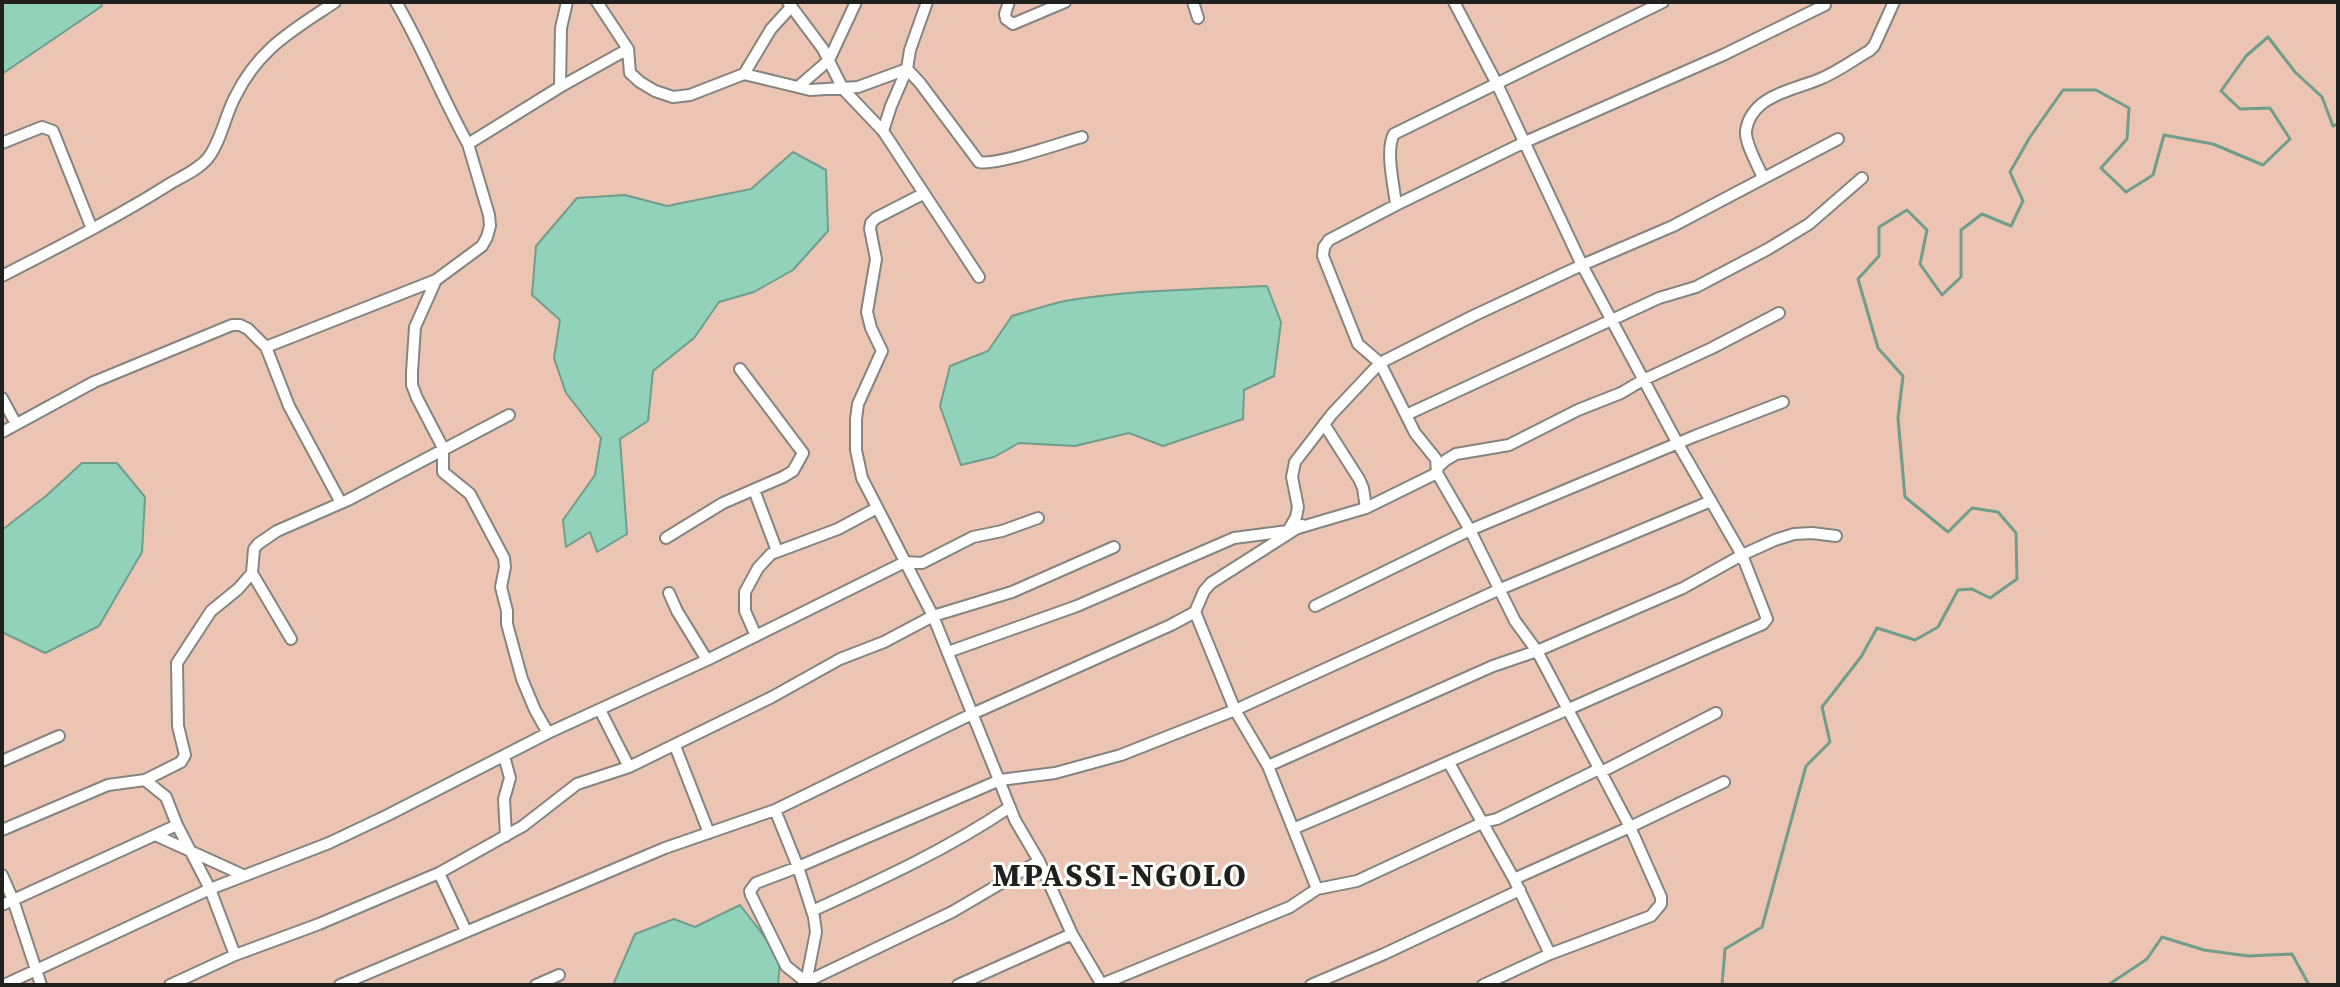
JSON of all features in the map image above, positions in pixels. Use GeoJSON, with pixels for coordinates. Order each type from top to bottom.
{"type":"FeatureCollection","features":[{"type":"Feature","properties":{"kind":"street"},"geometry":{"type":"LineString","coordinates":[[2,276],[144,200],[202,163],[215,145],[228,110],[246,76],[258,60],[282,38],[335,2]]}},
{"type":"Feature","properties":{"kind":"street"},"geometry":{"type":"LineString","coordinates":[[266,347],[436,280],[482,246],[487,237],[489,215],[468,144],[396,2]]}},
{"type":"Feature","properties":{"kind":"street"},"geometry":{"type":"LineString","coordinates":[[560,87],[561,28],[567,2]]}},
{"type":"Feature","properties":{"kind":"street"},"geometry":{"type":"LineString","coordinates":[[597,2],[628,49],[630,73],[655,91],[673,97],[690,95],[744,74],[810,90],[843,89],[858,87],[907,69]]}},
{"type":"Feature","properties":{"kind":"street"},"geometry":{"type":"LineString","coordinates":[[798,87],[829,60],[856,2]]}},
{"type":"Feature","properties":{"kind":"street"},"geometry":{"type":"LineString","coordinates":[[883,131],[907,69],[910,50],[927,2]]}},
{"type":"Feature","properties":{"kind":"street"},"geometry":{"type":"LineString","coordinates":[[1009,2],[1005,14],[1013,24],[1065,2]]}},
{"type":"Feature","properties":{"kind":"street"},"geometry":{"type":"LineString","coordinates":[[1193,2],[1198,18]]}},
{"type":"Feature","properties":{"kind":"street"},"geometry":{"type":"LineString","coordinates":[[1295,828],[1763,624],[1767,619],[1742,555],[1678,444],[1582,265],[1497,84],[1454,2]]}},
{"type":"Feature","properties":{"kind":"street"},"geometry":{"type":"LineString","coordinates":[[1396,205],[1390,152],[1394,134],[1663,2]]}},
{"type":"Feature","properties":{"kind":"street"},"geometry":{"type":"LineString","coordinates":[[1763,178],[1745,134],[1753,115],[1763,103],[1788,88],[1820,79],[1869,51],[1894,2]]}},
{"type":"Feature","properties":{"kind":"street"},"geometry":{"type":"LineString","coordinates":[[744,74],[790,4],[829,60],[843,89],[883,131],[979,277]]}},
{"type":"Feature","properties":{"kind":"street"},"geometry":{"type":"LineString","coordinates":[[1483,985],[1550,954],[1651,916],[1661,904],[1661,897],[1630,827],[1537,651],[1515,621],[1470,530],[1437,473],[1436,459],[1415,433],[1380,363],[1358,344],[1323,256],[1324,247],[1329,240],[1396,205],[1525,142],[1723,55],[1825,5]]}},
{"type":"Feature","properties":{"kind":"street"},"geometry":{"type":"LineString","coordinates":[[468,144],[628,49]]}},
{"type":"Feature","properties":{"kind":"street"},"geometry":{"type":"LineString","coordinates":[[907,69],[979,162],[986,164],[1082,137]]}},
{"type":"Feature","properties":{"kind":"street"},"geometry":{"type":"LineString","coordinates":[[2,143],[42,127],[53,131],[92,229]]}},
{"type":"Feature","properties":{"kind":"street"},"geometry":{"type":"LineString","coordinates":[[1288,531],[1298,507],[1292,470],[1295,462],[1324,424],[1380,363],[1582,265],[1673,226],[1838,139]]}},
{"type":"Feature","properties":{"kind":"street"},"geometry":{"type":"LineString","coordinates":[[1406,415],[1659,298],[1696,287],[1809,224],[1862,178]]}},
{"type":"Feature","properties":{"kind":"street"},"geometry":{"type":"LineString","coordinates":[[923,194],[871,223],[876,259],[868,319],[882,351],[858,404],[856,450],[862,478],[933,616],[1010,807],[1072,934],[1101,985],[1290,907],[1317,889],[1357,881],[1484,822],[1497,819],[1599,769],[1603,771],[1716,713]]}},
{"type":"Feature","properties":{"kind":"street"},"geometry":{"type":"LineString","coordinates":[[436,280],[415,327],[412,385],[443,448],[443,472],[470,494],[504,558],[501,587],[507,624],[522,679],[548,733]]}},
{"type":"Feature","properties":{"kind":"street"},"geometry":{"type":"LineString","coordinates":[[1437,473],[1438,467],[1456,454],[1509,445],[1578,410],[1621,393],[1779,313]]}},
{"type":"Feature","properties":{"kind":"street"},"geometry":{"type":"LineString","coordinates":[[2,432],[94,382],[232,325],[240,325],[266,347],[289,406],[340,501]]}},
{"type":"Feature","properties":{"kind":"street"},"geometry":{"type":"LineString","coordinates":[[666,538],[723,503],[793,471],[803,453],[740,369]]}},
{"type":"Feature","properties":{"kind":"street"},"geometry":{"type":"LineString","coordinates":[[2,398],[16,424]]}},
{"type":"Feature","properties":{"kind":"street"},"geometry":{"type":"LineString","coordinates":[[1315,606],[1470,530],[1783,402]]}},
{"type":"Feature","properties":{"kind":"street"},"geometry":{"type":"LineString","coordinates":[[291,639],[252,573],[254,549],[268,536],[348,500],[509,415]]}},
{"type":"Feature","properties":{"kind":"street"},"geometry":{"type":"LineString","coordinates":[[1324,424],[1359,479],[1366,508]]}},
{"type":"Feature","properties":{"kind":"street"},"geometry":{"type":"LineString","coordinates":[[948,652],[1077,606],[1234,538],[1288,531],[1366,508],[1437,473]]}},
{"type":"Feature","properties":{"kind":"street"},"geometry":{"type":"LineString","coordinates":[[754,490],[777,551]]}},
{"type":"Feature","properties":{"kind":"street"},"geometry":{"type":"LineString","coordinates":[[806,984],[786,966],[750,891],[756,883],[1000,780],[1055,773],[1121,755],[1235,710],[1498,590],[1711,501]]}},
{"type":"Feature","properties":{"kind":"street"},"geometry":{"type":"LineString","coordinates":[[756,636],[745,611],[745,592],[758,568],[771,554],[838,529],[877,508]]}},
{"type":"Feature","properties":{"kind":"street"},"geometry":{"type":"LineString","coordinates":[[4,985],[210,889],[329,843],[548,733],[707,660],[905,562],[922,563],[973,537],[1038,518]]}},
{"type":"Feature","properties":{"kind":"street"},"geometry":{"type":"LineString","coordinates":[[340,985],[665,848],[775,810],[972,714],[1171,625],[1195,612],[1211,583],[1302,525]]}},
{"type":"Feature","properties":{"kind":"street"},"geometry":{"type":"LineString","coordinates":[[1268,766],[1493,666],[1537,651],[1683,588],[1775,540],[1794,534],[1836,536]]}},
{"type":"Feature","properties":{"kind":"street"},"geometry":{"type":"LineString","coordinates":[[170,985],[235,955],[319,924],[439,873],[523,826],[577,784],[629,767],[675,746],[840,659],[884,642],[933,616],[1012,592],[1114,547]]}},
{"type":"Feature","properties":{"kind":"street"},"geometry":{"type":"LineString","coordinates":[[2,830],[108,785],[145,780],[181,762],[185,755],[178,726],[177,663],[211,611],[252,573]]}},
{"type":"Feature","properties":{"kind":"street"},"geometry":{"type":"LineString","coordinates":[[669,593],[707,660]]}},
{"type":"Feature","properties":{"kind":"street"},"geometry":{"type":"LineString","coordinates":[[1195,612],[1235,710],[1268,766],[1317,889]]}},
{"type":"Feature","properties":{"kind":"street"},"geometry":{"type":"LineString","coordinates":[[600,710],[629,767]]}},
{"type":"Feature","properties":{"kind":"street"},"geometry":{"type":"LineString","coordinates":[[2,761],[59,736]]}},
{"type":"Feature","properties":{"kind":"street"},"geometry":{"type":"LineString","coordinates":[[675,746],[709,833]]}},
{"type":"Feature","properties":{"kind":"street"},"geometry":{"type":"LineString","coordinates":[[504,756],[510,778],[504,799],[506,836]]}},
{"type":"Feature","properties":{"kind":"street"},"geometry":{"type":"LineString","coordinates":[[1449,763],[1520,890],[1550,954]]}},
{"type":"Feature","properties":{"kind":"street"},"geometry":{"type":"LineString","coordinates":[[145,780],[166,797],[210,889],[235,955]]}},
{"type":"Feature","properties":{"kind":"street"},"geometry":{"type":"LineString","coordinates":[[1514,879],[1724,782]]}},
{"type":"Feature","properties":{"kind":"street"},"geometry":{"type":"LineString","coordinates":[[812,911],[934,852],[1010,807]]}},
{"type":"Feature","properties":{"kind":"street"},"geometry":{"type":"LineString","coordinates":[[775,810],[798,867],[816,932],[806,984]]}},
{"type":"Feature","properties":{"kind":"street"},"geometry":{"type":"LineString","coordinates":[[2,905],[177,825]]}},
{"type":"Feature","properties":{"kind":"street"},"geometry":{"type":"LineString","coordinates":[[155,835],[243,875]]}},
{"type":"Feature","properties":{"kind":"street"},"geometry":{"type":"LineString","coordinates":[[806,984],[952,912],[1039,861]]}},
{"type":"Feature","properties":{"kind":"street"},"geometry":{"type":"LineString","coordinates":[[439,873],[466,931]]}},
{"type":"Feature","properties":{"kind":"street"},"geometry":{"type":"LineString","coordinates":[[2,875],[41,985]]}},
{"type":"Feature","properties":{"kind":"street"},"geometry":{"type":"LineString","coordinates":[[1311,985],[1520,890]]}},
{"type":"Feature","properties":{"kind":"street"},"geometry":{"type":"LineString","coordinates":[[958,985],[1072,934]]}},
{"type":"Feature","properties":{"kind":"street"},"geometry":{"type":"LineString","coordinates":[[536,985],[559,975]]}},
{"type":"Feature","properties":{"kind":"shaded area"},"geometry":{"type":"Polygon","coordinates":[[[2,2],[2338,2],[2338,985],[2,985],[2,2]]]}},
{"type":"Feature","properties":{"kind":"shaded area"},"geometry":{"type":"Polygon","coordinates":[[[2,2],[101,2],[102,6],[2,74],[2,2]]]}},
{"type":"Feature","properties":{"kind":"shaded area"},"geometry":{"type":"Polygon","coordinates":[[[793,152],[826,170],[828,231],[793,270],[754,292],[719,302],[694,338],[653,371],[648,421],[620,439],[627,534],[597,552],[590,532],[566,547],[563,520],[595,475],[601,438],[566,393],[554,358],[560,320],[532,295],[536,246],[577,198],[625,195],[667,206],[751,189],[793,152]]]}},
{"type":"Feature","properties":{"kind":"shaded area"},"geometry":{"type":"Polygon","coordinates":[[[1267,286],[1281,322],[1274,376],[1244,390],[1243,419],[1163,446],[1129,433],[1075,446],[1019,443],[994,457],[961,465],[940,406],[950,366],[988,351],[1012,316],[1058,303],[1115,294],[1267,286]]]}},
{"type":"Feature","properties":{"kind":"shaded area"},"geometry":{"type":"Polygon","coordinates":[[[82,463],[117,463],[145,497],[142,552],[99,626],[45,653],[2,632],[2,530],[82,463]]]}},
{"type":"Feature","properties":{"kind":"shaded area"},"geometry":{"type":"Polygon","coordinates":[[[740,905],[780,961],[778,985],[613,985],[635,934],[674,919],[695,927],[740,905]]]}},
{"type":"Feature","properties":{"kind":"waterway"},"geometry":{"type":"LineString","coordinates":[[1722,985],[1725,949],[1762,927],[1806,766],[1830,742],[1822,707],[1861,657],[1877,628],[1915,640],[1938,627],[1958,590],[1972,589],[1990,598],[2017,579],[2016,533],[1998,512],[1972,508],[1948,532],[1905,497],[1898,418],[1903,376],[1878,348],[1858,279],[1879,256],[1879,227],[1907,210],[1927,230],[1920,264],[1942,295],[1961,277],[1961,230],[1982,214],[2011,226],[2023,201],[2010,172],[2063,90],[2096,90],[2129,108],[2127,139],[2101,168],[2126,192],[2153,175],[2164,135],[2213,144],[2263,165],[2290,139],[2270,108],[2240,109],[2221,91],[2246,56],[2268,37],[2295,72],[2322,97],[2333,126],[2338,124]]}},
{"type":"Feature","properties":{"kind":"waterway"},"geometry":{"type":"LineString","coordinates":[[2108,985],[2147,959],[2162,937],[2204,950],[2248,956],[2292,954],[2309,985]]}},
{"type":"Feature","properties":{"kind":"district","name":"MPASSI-NGOLO"},"geometry":{"type":"Point","coordinates":[1120,878]}}]}
